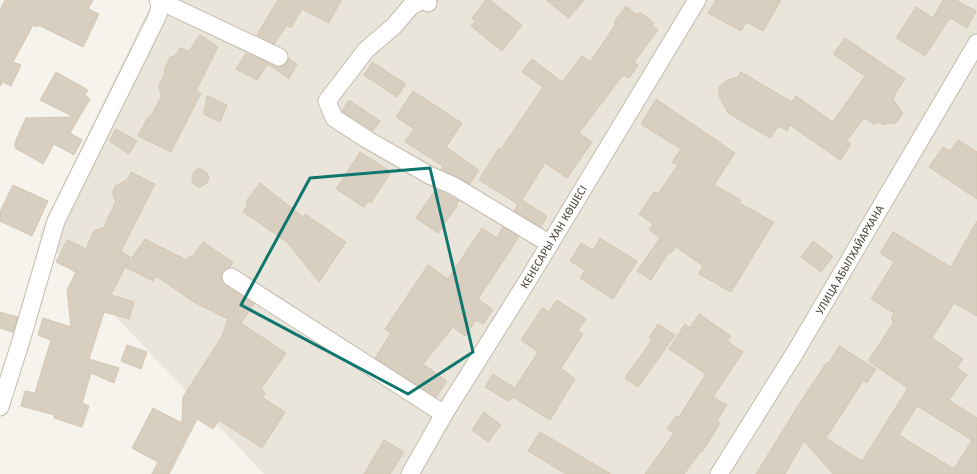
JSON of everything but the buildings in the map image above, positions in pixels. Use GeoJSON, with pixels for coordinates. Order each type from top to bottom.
{"type":"FeatureCollection","features":[{"type":"Feature","properties":{"kind":"street"},"geometry":{"type":"LineString","coordinates":[[428,3],[422,0],[411,6],[394,26],[361,56],[327,101],[334,118],[429,175],[454,186],[550,244]]}},
{"type":"Feature","properties":{"kind":"street","name":"КЕНЕСАРЫ ХАН КӨШЕСІ"},"geometry":{"type":"LineString","coordinates":[[410,474],[444,414],[550,244],[697,0]]}},
{"type":"Feature","properties":{"kind":"street"},"geometry":{"type":"LineString","coordinates":[[0,407],[56,221],[157,17],[160,1],[279,57]]}},
{"type":"Feature","properties":{"kind":"street","name":"УЛИЦА АБЫЛХАЙАРХАНА"},"geometry":{"type":"LineString","coordinates":[[719,474],[796,351],[977,43]]}},
{"type":"Feature","properties":{"kind":"street"},"geometry":{"type":"LineString","coordinates":[[231,277],[444,414]]}},
{"type":"Feature","properties":{"kind":"highlighted area"},"geometry":{"type":"Polygon","coordinates":[[[430,168],[473,352],[408,394],[241,305],[310,178],[430,168]]]}},
{"type":"Feature","properties":{"kind":"shaded area"},"geometry":{"type":"Polygon","coordinates":[[[153,0],[977,0],[977,474],[264,474],[39,235],[153,0]]]}}]}
